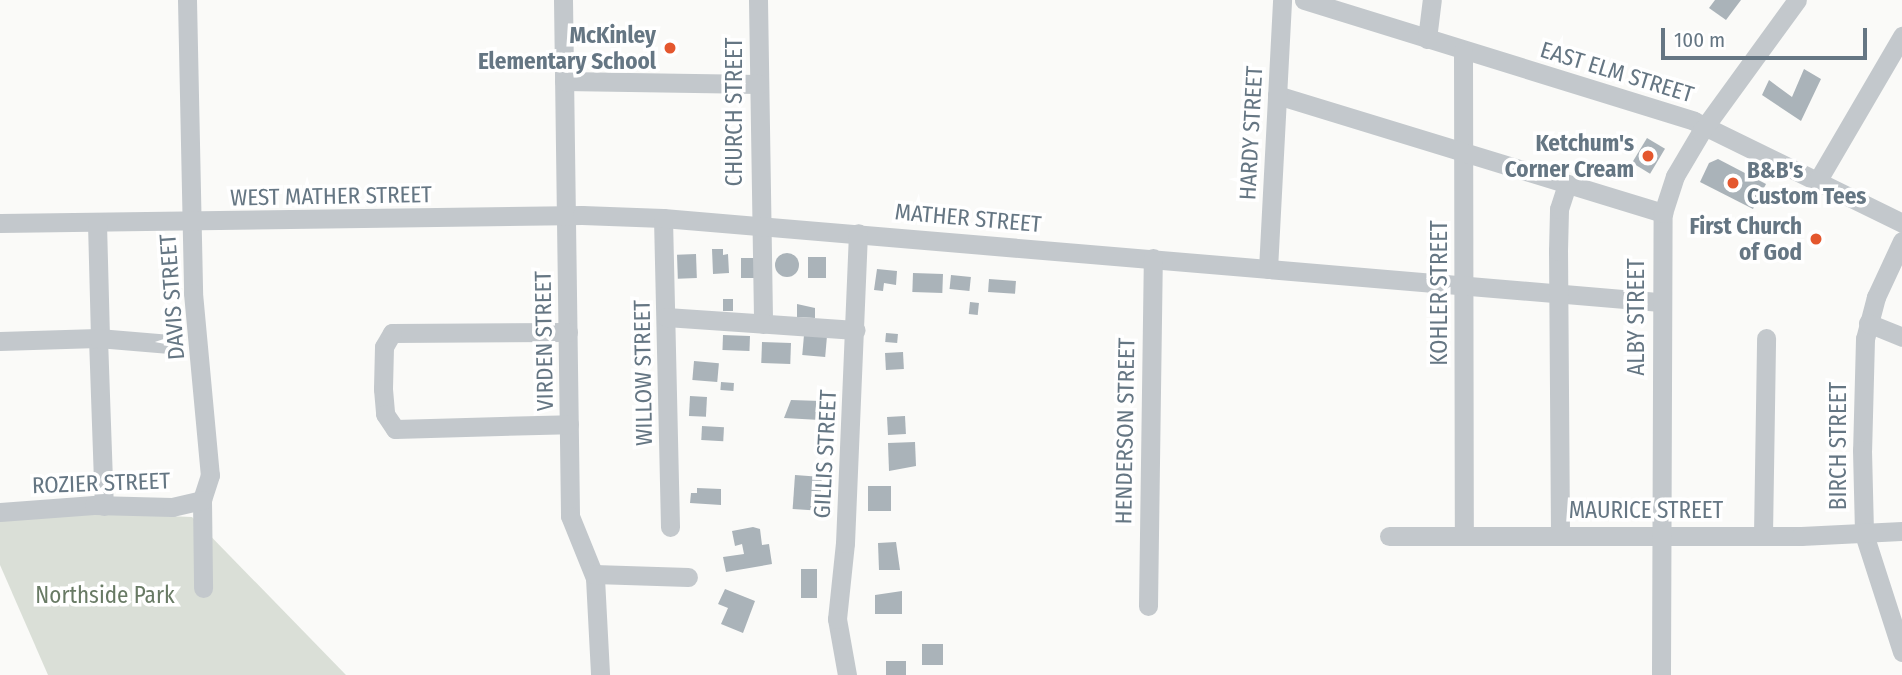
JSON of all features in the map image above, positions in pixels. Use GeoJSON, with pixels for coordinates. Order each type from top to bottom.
{"type":"FeatureCollection","features":[{"type":"Feature","properties":{"kind":"street","name":"DAVIS STREET"},"geometry":{"type":"LineString","coordinates":[[187,0],[191,222],[210,475],[202,500],[203,588]]}},
{"type":"Feature","properties":{"kind":"street","name":"VIRDEN STREET"},"geometry":{"type":"LineString","coordinates":[[563,0],[570,516],[594,574],[600,675]]}},
{"type":"Feature","properties":{"kind":"street","name":"CHURCH STREET"},"geometry":{"type":"LineString","coordinates":[[758,0],[762,324]]}},
{"type":"Feature","properties":{"kind":"street","name":"HARDY STREET"},"geometry":{"type":"LineString","coordinates":[[1268,269],[1282,0]]}},
{"type":"Feature","properties":{"kind":"street","name":"EAST ELM STREET"},"geometry":{"type":"LineString","coordinates":[[1304,0],[1706,125],[1902,223]]}},
{"type":"Feature","properties":{"kind":"street"},"geometry":{"type":"LineString","coordinates":[[1427,40],[1432,0]]}},
{"type":"Feature","properties":{"kind":"street","name":"ALBY STREET"},"geometry":{"type":"LineString","coordinates":[[1661,675],[1660,302],[1663,213],[1675,176],[1706,125],[1797,0]]}},
{"type":"Feature","properties":{"kind":"street"},"geometry":{"type":"LineString","coordinates":[[1818,180],[1902,36]]}},
{"type":"Feature","properties":{"kind":"street","name":"KOHLER STREET"},"geometry":{"type":"LineString","coordinates":[[1463,51],[1464,535]]}},
{"type":"Feature","properties":{"kind":"street"},"geometry":{"type":"LineString","coordinates":[[565,82],[759,84]]}},
{"type":"Feature","properties":{"kind":"street"},"geometry":{"type":"LineString","coordinates":[[1277,95],[1663,213]]}},
{"type":"Feature","properties":{"kind":"street"},"geometry":{"type":"LineString","coordinates":[[1560,534],[1559,209],[1567,184]]}},
{"type":"Feature","properties":{"kind":"street","name":"WEST MATHER STREET"},"geometry":{"type":"LineString","coordinates":[[0,223],[566,216],[663,218]]}},
{"type":"Feature","properties":{"kind":"street","name":"MATHER STREET"},"geometry":{"type":"LineString","coordinates":[[663,218],[759,223],[1660,302]]}},
{"type":"Feature","properties":{"kind":"street","name":"WILLOW STREET"},"geometry":{"type":"LineString","coordinates":[[663,218],[670,527]]}},
{"type":"Feature","properties":{"kind":"street"},"geometry":{"type":"LineString","coordinates":[[97,223],[104,506]]}},
{"type":"Feature","properties":{"kind":"street","name":"GILLIS STREET"},"geometry":{"type":"LineString","coordinates":[[847,675],[837,619],[856,330],[858,233]]}},
{"type":"Feature","properties":{"kind":"street","name":"BIRCH STREET"},"geometry":{"type":"LineString","coordinates":[[1902,242],[1868,323],[1862,363],[1864,534],[1902,652]]}},
{"type":"Feature","properties":{"kind":"street","name":"HENDERSON STREET"},"geometry":{"type":"LineString","coordinates":[[1148,606],[1153,258]]}},
{"type":"Feature","properties":{"kind":"street"},"geometry":{"type":"LineString","coordinates":[[666,317],[856,330]]}},
{"type":"Feature","properties":{"kind":"street"},"geometry":{"type":"LineString","coordinates":[[1868,323],[1902,337]]}},
{"type":"Feature","properties":{"kind":"street"},"geometry":{"type":"LineString","coordinates":[[568,332],[392,333],[384,348],[384,414],[396,429],[569,424]]}},
{"type":"Feature","properties":{"kind":"street"},"geometry":{"type":"LineString","coordinates":[[0,341],[99,338],[170,344]]}},
{"type":"Feature","properties":{"kind":"street"},"geometry":{"type":"LineString","coordinates":[[1763,535],[1766,338]]}},
{"type":"Feature","properties":{"kind":"street","name":"ROZIER STREET"},"geometry":{"type":"LineString","coordinates":[[0,512],[104,506],[172,507],[202,500]]}},
{"type":"Feature","properties":{"kind":"street","name":"MAURICE STREET"},"geometry":{"type":"LineString","coordinates":[[1390,536],[1763,535],[1902,531]]}},
{"type":"Feature","properties":{"kind":"street"},"geometry":{"type":"LineString","coordinates":[[594,574],[688,577]]}},
{"type":"Feature","properties":{"kind":"green space","name":"Northside Park"},"geometry":{"type":"Polygon","coordinates":[[[93,513],[192,517],[346,675],[48,675],[0,565],[0,519],[93,513]]]}},
{"type":"Feature","properties":{"kind":"building"},"geometry":{"type":"Polygon","coordinates":[[[1715,0],[1741,0],[1726,20],[1709,8],[1715,0]]]}},
{"type":"Feature","properties":{"kind":"building"},"geometry":{"type":"Polygon","coordinates":[[[1804,69],[1821,79],[1801,121],[1762,95],[1769,80],[1792,97],[1804,69]]]}},
{"type":"Feature","properties":{"kind":"building","name":"Ketchum's Corner Cream"},"geometry":{"type":"Polygon","coordinates":[[[1647,138],[1665,149],[1650,174],[1632,163],[1647,138]]]}},
{"type":"Feature","properties":{"kind":"building","name":"B&B's Custom Tees"},"geometry":{"type":"Polygon","coordinates":[[[1718,159],[1766,184],[1753,209],[1700,182],[1709,163],[1718,159]]]}},
{"type":"Feature","properties":{"kind":"building"},"geometry":{"type":"Polygon","coordinates":[[[712,249],[723,249],[723,255],[728,254],[729,273],[713,274],[712,249]]]}},
{"type":"Feature","properties":{"kind":"building"},"geometry":{"type":"Polygon","coordinates":[[[787,253],[795,257],[799,265],[795,273],[787,277],[779,273],[775,265],[779,257],[787,253]]]}},
{"type":"Feature","properties":{"kind":"building"},"geometry":{"type":"Polygon","coordinates":[[[696,254],[697,278],[678,279],[677,255],[696,254]]]}},
{"type":"Feature","properties":{"kind":"building"},"geometry":{"type":"Polygon","coordinates":[[[808,257],[826,257],[826,278],[808,278],[808,257]]]}},
{"type":"Feature","properties":{"kind":"building"},"geometry":{"type":"Polygon","coordinates":[[[741,258],[758,258],[758,278],[741,278],[741,258]]]}},
{"type":"Feature","properties":{"kind":"building"},"geometry":{"type":"Polygon","coordinates":[[[877,269],[897,271],[896,285],[884,283],[883,291],[874,290],[877,269]]]}},
{"type":"Feature","properties":{"kind":"building"},"geometry":{"type":"Polygon","coordinates":[[[913,273],[943,274],[942,293],[912,292],[913,273]]]}},
{"type":"Feature","properties":{"kind":"building"},"geometry":{"type":"Polygon","coordinates":[[[951,275],[971,277],[969,291],[950,289],[951,275]]]}},
{"type":"Feature","properties":{"kind":"building"},"geometry":{"type":"Polygon","coordinates":[[[989,279],[1016,281],[1015,294],[988,292],[989,279]]]}},
{"type":"Feature","properties":{"kind":"building"},"geometry":{"type":"Polygon","coordinates":[[[723,299],[733,299],[733,311],[723,311],[723,299]]]}},
{"type":"Feature","properties":{"kind":"building"},"geometry":{"type":"Polygon","coordinates":[[[970,302],[979,303],[978,315],[969,314],[970,302]]]}},
{"type":"Feature","properties":{"kind":"building"},"geometry":{"type":"Polygon","coordinates":[[[797,304],[815,308],[815,318],[797,317],[797,304]]]}},
{"type":"Feature","properties":{"kind":"building"},"geometry":{"type":"Polygon","coordinates":[[[886,333],[898,334],[897,343],[885,342],[886,333]]]}},
{"type":"Feature","properties":{"kind":"building"},"geometry":{"type":"Polygon","coordinates":[[[723,335],[750,336],[749,351],[722,350],[723,335]]]}},
{"type":"Feature","properties":{"kind":"building"},"geometry":{"type":"Polygon","coordinates":[[[804,335],[827,337],[825,357],[802,355],[804,335]]]}},
{"type":"Feature","properties":{"kind":"building"},"geometry":{"type":"Polygon","coordinates":[[[762,342],[791,343],[790,364],[761,363],[762,342]]]}},
{"type":"Feature","properties":{"kind":"building"},"geometry":{"type":"Polygon","coordinates":[[[903,352],[904,369],[886,370],[885,353],[903,352]]]}},
{"type":"Feature","properties":{"kind":"building"},"geometry":{"type":"Polygon","coordinates":[[[694,361],[719,363],[717,382],[692,380],[694,361]]]}},
{"type":"Feature","properties":{"kind":"building"},"geometry":{"type":"Polygon","coordinates":[[[721,382],[734,383],[733,391],[720,390],[721,382]]]}},
{"type":"Feature","properties":{"kind":"building"},"geometry":{"type":"Polygon","coordinates":[[[690,396],[707,397],[706,417],[689,416],[690,396]]]}},
{"type":"Feature","properties":{"kind":"building"},"geometry":{"type":"Polygon","coordinates":[[[791,400],[821,401],[820,420],[784,418],[791,400]]]}},
{"type":"Feature","properties":{"kind":"building"},"geometry":{"type":"Polygon","coordinates":[[[905,416],[906,434],[888,435],[887,417],[905,416]]]}},
{"type":"Feature","properties":{"kind":"building"},"geometry":{"type":"Polygon","coordinates":[[[702,426],[724,427],[723,441],[701,440],[702,426]]]}},
{"type":"Feature","properties":{"kind":"building"},"geometry":{"type":"Polygon","coordinates":[[[915,442],[916,466],[889,471],[888,443],[915,442]]]}},
{"type":"Feature","properties":{"kind":"building"},"geometry":{"type":"Polygon","coordinates":[[[795,475],[822,477],[820,511],[793,509],[795,475]]]}},
{"type":"Feature","properties":{"kind":"building"},"geometry":{"type":"Polygon","coordinates":[[[868,486],[891,486],[891,511],[868,511],[868,486]]]}},
{"type":"Feature","properties":{"kind":"building"},"geometry":{"type":"Polygon","coordinates":[[[697,488],[721,489],[721,505],[690,503],[691,493],[697,493],[697,488]]]}},
{"type":"Feature","properties":{"kind":"building"},"geometry":{"type":"Polygon","coordinates":[[[753,527],[760,529],[762,545],[769,544],[772,564],[726,572],[723,557],[744,554],[742,544],[735,546],[732,531],[753,527]]]}},
{"type":"Feature","properties":{"kind":"building"},"geometry":{"type":"Polygon","coordinates":[[[896,542],[900,570],[879,570],[878,543],[896,542]]]}},
{"type":"Feature","properties":{"kind":"building"},"geometry":{"type":"Polygon","coordinates":[[[801,569],[817,569],[817,598],[801,598],[801,569]]]}},
{"type":"Feature","properties":{"kind":"building"},"geometry":{"type":"Polygon","coordinates":[[[725,589],[755,601],[743,633],[721,624],[728,608],[718,604],[725,589]]]}},
{"type":"Feature","properties":{"kind":"building"},"geometry":{"type":"Polygon","coordinates":[[[902,591],[902,614],[875,614],[875,595],[902,591]]]}},
{"type":"Feature","properties":{"kind":"building"},"geometry":{"type":"Polygon","coordinates":[[[922,644],[943,644],[943,665],[922,665],[922,644]]]}},
{"type":"Feature","properties":{"kind":"building"},"geometry":{"type":"Polygon","coordinates":[[[886,661],[906,661],[906,675],[886,675],[886,661]]]}},
{"type":"Feature","properties":{"kind":"place","name":"McKinley Elementary School"},"geometry":{"type":"Point","coordinates":[670,48]}},
{"type":"Feature","properties":{"kind":"place","name":"Ketchum's Corner Cream"},"geometry":{"type":"Point","coordinates":[1648,156]}},
{"type":"Feature","properties":{"kind":"place","name":"B&B's Custom Tees"},"geometry":{"type":"Point","coordinates":[1733,183]}},
{"type":"Feature","properties":{"kind":"place","name":"First Church of God"},"geometry":{"type":"Point","coordinates":[1816,239]}}]}
